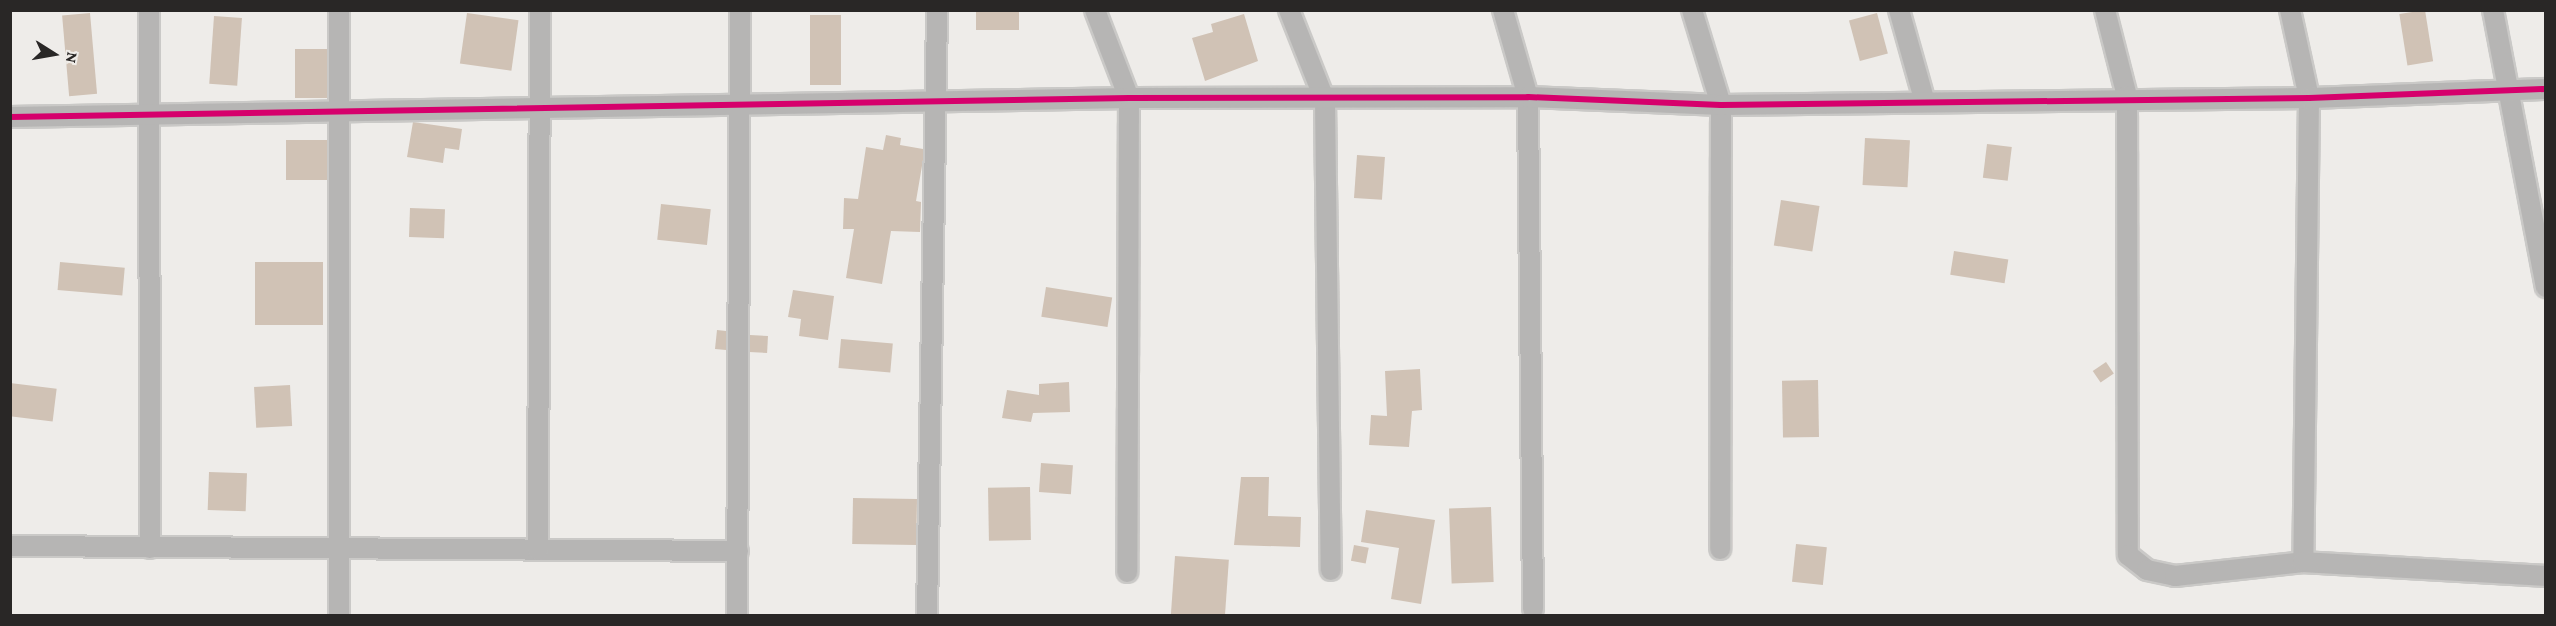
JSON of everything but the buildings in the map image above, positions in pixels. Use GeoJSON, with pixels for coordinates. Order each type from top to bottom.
{"type":"FeatureCollection","features":[{"type":"Feature","properties":{"kind":"street"},"geometry":{"type":"LineString","coordinates":[[149,10],[150,548]]}},
{"type":"Feature","properties":{"kind":"street"},"geometry":{"type":"LineString","coordinates":[[339,10],[339,615]]}},
{"type":"Feature","properties":{"kind":"street"},"geometry":{"type":"LineString","coordinates":[[538,550],[540,10]]}},
{"type":"Feature","properties":{"kind":"street"},"geometry":{"type":"LineString","coordinates":[[737,615],[740,10]]}},
{"type":"Feature","properties":{"kind":"street"},"geometry":{"type":"LineString","coordinates":[[927,615],[938,102],[937,10]]}},
{"type":"Feature","properties":{"kind":"street"},"geometry":{"type":"LineString","coordinates":[[1095,10],[1129,98],[1126,572]]}},
{"type":"Feature","properties":{"kind":"street"},"geometry":{"type":"LineString","coordinates":[[1289,10],[1325,101],[1331,570]]}},
{"type":"Feature","properties":{"kind":"street"},"geometry":{"type":"LineString","coordinates":[[1503,10],[1528,97],[1533,609]]}},
{"type":"Feature","properties":{"kind":"street"},"geometry":{"type":"LineString","coordinates":[[1692,10],[1721,105],[1720,549]]}},
{"type":"Feature","properties":{"kind":"street"},"geometry":{"type":"LineString","coordinates":[[1899,10],[1924,99]]}},
{"type":"Feature","properties":{"kind":"street"},"geometry":{"type":"LineString","coordinates":[[2105,10],[2127,96],[2128,555],[2146,570],[2175,576],[2303,561],[2546,576]]}},
{"type":"Feature","properties":{"kind":"street"},"geometry":{"type":"LineString","coordinates":[[2290,10],[2310,98],[2303,561]]}},
{"type":"Feature","properties":{"kind":"street"},"geometry":{"type":"LineString","coordinates":[[2493,10],[2511,88],[2546,287]]}},
{"type":"Feature","properties":{"kind":"street"},"geometry":{"type":"LineString","coordinates":[[10,117],[1129,98],[1325,101],[1528,97],[1721,105],[2127,96],[2310,98],[2511,88],[2546,89]]}},
{"type":"Feature","properties":{"kind":"street"},"geometry":{"type":"LineString","coordinates":[[10,546],[738,551]]}},
{"type":"Feature","properties":{"kind":"cycle path"},"geometry":{"type":"LineString","coordinates":[[10,117],[1129,98],[1528,97],[1721,105],[2309,98],[2546,89]]}}]}
